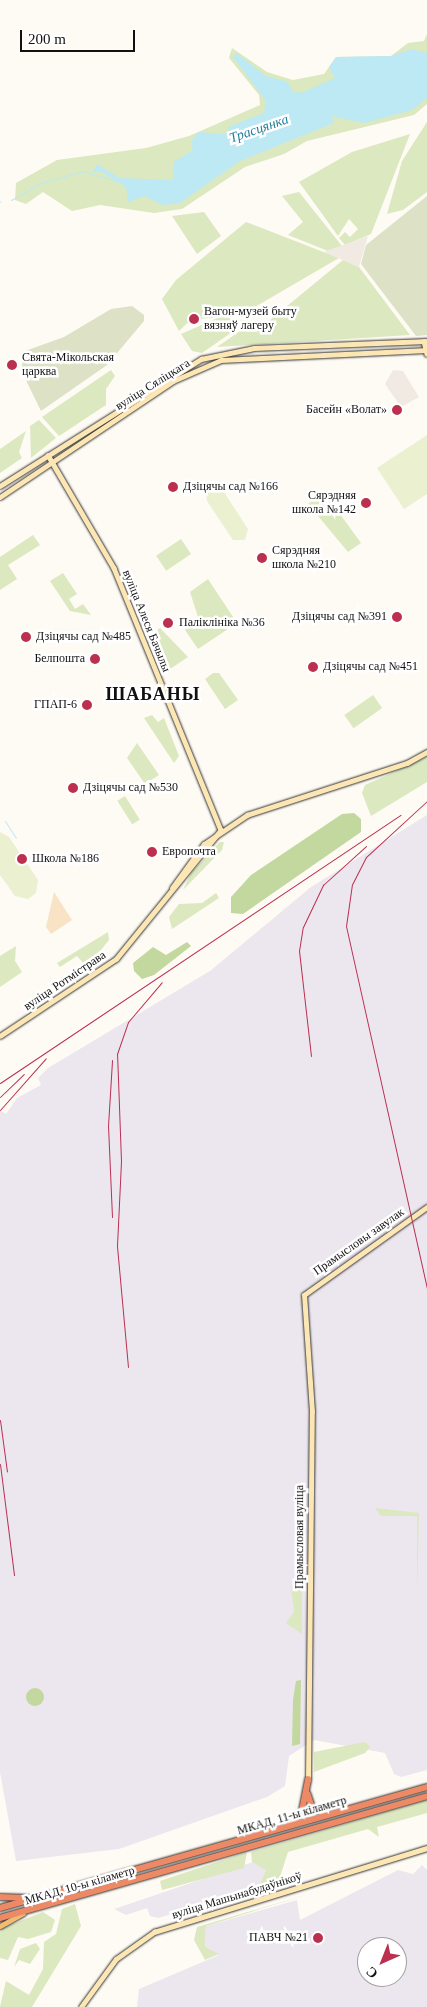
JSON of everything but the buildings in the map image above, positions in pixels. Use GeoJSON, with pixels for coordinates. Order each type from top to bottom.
{"type":"FeatureCollection","features":[{"type":"Feature","properties":{"kind":"highway"},"geometry":{"type":"LineString","coordinates":[[308,1780],[312,1807],[333,1815]]}},
{"type":"Feature","properties":{"kind":"highway"},"geometry":{"type":"LineString","coordinates":[[285,1828],[302,1811],[308,1780]]}},
{"type":"Feature","properties":{"kind":"highway","name":"МКАД, 11-ы кіламетр"},"geometry":{"type":"LineString","coordinates":[[162,1863],[427,1787]]}},
{"type":"Feature","properties":{"kind":"highway","name":"МКАД, 11-ы кіламетр"},"geometry":{"type":"LineString","coordinates":[[165,1871],[427,1796]]}},
{"type":"Feature","properties":{"kind":"highway","name":"МКАД, 10-ы кіламетр"},"geometry":{"type":"LineString","coordinates":[[0,1908],[162,1863]]}},
{"type":"Feature","properties":{"kind":"highway","name":"МКАД, 10-ы кіламетр"},"geometry":{"type":"LineString","coordinates":[[0,1918],[165,1871]]}},
{"type":"Feature","properties":{"kind":"highway"},"geometry":{"type":"LineString","coordinates":[[0,1897],[38,1898]]}},
{"type":"Feature","properties":{"kind":"main road"},"geometry":{"type":"LineString","coordinates":[[426,341],[426,352]]}},
{"type":"Feature","properties":{"kind":"main road","name":"вуліца Сяліцкага"},"geometry":{"type":"LineString","coordinates":[[0,486],[176,371],[208,357],[254,348],[426,341]]}},
{"type":"Feature","properties":{"kind":"main road","name":"вуліца Сяліцкага"},"geometry":{"type":"LineString","coordinates":[[0,496],[174,381],[221,360],[275,354],[426,352]]}},
{"type":"Feature","properties":{"kind":"main road","name":"вуліца Алеся Бачылы"},"geometry":{"type":"LineString","coordinates":[[48,456],[114,568],[221,830]]}},
{"type":"Feature","properties":{"kind":"main road","name":"вуліца Ротмістрава"},"geometry":{"type":"LineString","coordinates":[[0,1036],[116,959],[221,830],[247,815],[408,763],[427,752]]}},
{"type":"Feature","properties":{"kind":"main road","name":"Прамысловы завулак"},"geometry":{"type":"LineString","coordinates":[[304,1295],[427,1207]]}},
{"type":"Feature","properties":{"kind":"main road","name":"Прамысловая вуліца"},"geometry":{"type":"LineString","coordinates":[[304,1295],[312,1412],[308,1780]]}},
{"type":"Feature","properties":{"kind":"main road","name":"вуліца Машынабудаўнікоў"},"geometry":{"type":"LineString","coordinates":[[81,2007],[116,1959],[154,1932],[427,1848]]}},
{"type":"Feature","properties":{"kind":"main road"},"geometry":{"type":"LineString","coordinates":[[0,1926],[25,1912]]}},
{"type":"Feature","properties":{"kind":"shaded area"},"geometry":{"type":"Polygon","coordinates":[[[368,236],[359,267],[324,252],[326,251],[368,236]]]}},
{"type":"Feature","properties":{"kind":"shaded area"},"geometry":{"type":"Polygon","coordinates":[[[393,370],[403,371],[419,397],[401,407],[385,384],[393,370]]]}},
{"type":"Feature","properties":{"kind":"shaded area"},"geometry":{"type":"Polygon","coordinates":[[[427,815],[427,1770],[401,1777],[394,1774],[385,1753],[314,1740],[289,1756],[285,1786],[267,1797],[119,1849],[16,1861],[0,1772],[0,1110],[6,1114],[17,1098],[41,1085],[38,1078],[48,1068],[210,971],[311,887],[427,815]]]}},
{"type":"Feature","properties":{"kind":"shaded area"},"geometry":{"type":"Polygon","coordinates":[[[256,1861],[266,1870],[258,1888],[236,1896],[158,1918],[150,1916],[147,1908],[126,1915],[114,1909],[256,1861]]]}},
{"type":"Feature","properties":{"kind":"shaded area"},"geometry":{"type":"Polygon","coordinates":[[[422,1865],[427,1870],[427,2007],[137,2007],[139,1989],[219,1955],[205,1948],[206,1926],[297,1900],[300,1920],[398,1870],[413,1874],[422,1865]]]}},
{"type":"Feature","properties":{"kind":"green space"},"geometry":{"type":"Polygon","coordinates":[[[427,34],[427,104],[414,115],[307,141],[284,154],[245,167],[182,209],[154,213],[100,205],[72,211],[43,192],[26,204],[15,200],[16,183],[57,160],[146,148],[189,136],[260,105],[259,95],[229,58],[232,48],[267,72],[293,80],[324,74],[336,57],[391,56],[408,43],[424,41],[427,34]]]}},
{"type":"Feature","properties":{"kind":"green space"},"geometry":{"type":"Polygon","coordinates":[[[427,122],[427,192],[403,210],[387,214],[402,161],[427,122]]]}},
{"type":"Feature","properties":{"kind":"green space"},"geometry":{"type":"Polygon","coordinates":[[[410,134],[371,234],[345,245],[339,238],[345,232],[350,237],[358,229],[349,219],[338,236],[299,182],[352,152],[410,134]]]}},
{"type":"Feature","properties":{"kind":"green space"},"geometry":{"type":"Polygon","coordinates":[[[299,192],[342,246],[328,251],[288,235],[303,222],[282,196],[299,192]]]}},
{"type":"Feature","properties":{"kind":"green space"},"geometry":{"type":"Polygon","coordinates":[[[427,196],[427,335],[416,336],[361,264],[366,245],[427,196]]]}},
{"type":"Feature","properties":{"kind":"green space"},"geometry":{"type":"Polygon","coordinates":[[[204,212],[221,236],[197,254],[172,216],[204,212]]]}},
{"type":"Feature","properties":{"kind":"green space"},"geometry":{"type":"Polygon","coordinates":[[[246,222],[339,258],[241,315],[199,319],[196,315],[179,331],[162,299],[176,280],[246,222]]]}},
{"type":"Feature","properties":{"kind":"green space"},"geometry":{"type":"Polygon","coordinates":[[[343,260],[359,267],[410,335],[217,347],[249,325],[264,325],[343,260]]]}},
{"type":"Feature","properties":{"kind":"green space"},"geometry":{"type":"Polygon","coordinates":[[[132,306],[144,315],[144,321],[107,365],[41,411],[21,370],[25,351],[64,337],[111,309],[132,306]]]}},
{"type":"Feature","properties":{"kind":"green space"},"geometry":{"type":"Polygon","coordinates":[[[220,317],[248,321],[202,353],[192,351],[181,334],[220,317]]]}},
{"type":"Feature","properties":{"kind":"green space"},"geometry":{"type":"Polygon","coordinates":[[[111,370],[115,376],[106,389],[106,405],[59,436],[42,417],[111,370]]]}},
{"type":"Feature","properties":{"kind":"green space"},"geometry":{"type":"Polygon","coordinates":[[[39,420],[56,438],[31,458],[30,426],[39,420]]]}},
{"type":"Feature","properties":{"kind":"green space"},"geometry":{"type":"Polygon","coordinates":[[[26,431],[19,452],[22,458],[0,473],[0,449],[26,431]]]}},
{"type":"Feature","properties":{"kind":"green space"},"geometry":{"type":"Polygon","coordinates":[[[427,435],[427,494],[404,509],[377,468],[427,435]]]}},
{"type":"Feature","properties":{"kind":"green space"},"geometry":{"type":"Polygon","coordinates":[[[213,487],[222,489],[248,529],[245,540],[233,540],[207,501],[206,492],[213,487]]]}},
{"type":"Feature","properties":{"kind":"green space"},"geometry":{"type":"Polygon","coordinates":[[[324,492],[361,543],[348,552],[308,504],[324,492]]]}},
{"type":"Feature","properties":{"kind":"green space"},"geometry":{"type":"Polygon","coordinates":[[[33,535],[40,545],[8,565],[17,579],[0,590],[0,557],[33,535]]]}},
{"type":"Feature","properties":{"kind":"green space"},"geometry":{"type":"Polygon","coordinates":[[[181,539],[191,554],[166,571],[156,556],[181,539]]]}},
{"type":"Feature","properties":{"kind":"green space"},"geometry":{"type":"Polygon","coordinates":[[[63,573],[77,594],[69,599],[75,609],[83,604],[91,615],[70,611],[50,581],[63,573]]]}},
{"type":"Feature","properties":{"kind":"green space"},"geometry":{"type":"Polygon","coordinates":[[[208,579],[237,623],[198,649],[185,630],[198,617],[190,592],[208,579]]]}},
{"type":"Feature","properties":{"kind":"green space"},"geometry":{"type":"Polygon","coordinates":[[[160,628],[188,657],[170,669],[155,632],[160,628]]]}},
{"type":"Feature","properties":{"kind":"green space"},"geometry":{"type":"Polygon","coordinates":[[[213,673],[219,673],[238,700],[225,709],[205,679],[213,673]]]}},
{"type":"Feature","properties":{"kind":"green space"},"geometry":{"type":"Polygon","coordinates":[[[373,695],[382,708],[354,728],[344,715],[373,695]]]}},
{"type":"Feature","properties":{"kind":"green space"},"geometry":{"type":"Polygon","coordinates":[[[152,715],[158,722],[164,718],[179,756],[174,763],[144,718],[152,715]]]}},
{"type":"Feature","properties":{"kind":"green space"},"geometry":{"type":"Polygon","coordinates":[[[137,743],[159,775],[145,784],[127,758],[137,743]]]}},
{"type":"Feature","properties":{"kind":"green space"},"geometry":{"type":"Polygon","coordinates":[[[427,757],[427,782],[371,816],[362,793],[365,785],[427,757]]]}},
{"type":"Feature","properties":{"kind":"green space"},"geometry":{"type":"Polygon","coordinates":[[[125,796],[140,820],[132,825],[117,801],[125,796]]]}},
{"type":"Feature","properties":{"kind":"green space"},"geometry":{"type":"Polygon","coordinates":[[[354,813],[361,819],[361,832],[243,914],[231,913],[231,897],[251,875],[342,814],[354,813]]]}},
{"type":"Feature","properties":{"kind":"green space"},"geometry":{"type":"Polygon","coordinates":[[[0,832],[9,837],[38,880],[36,893],[28,899],[15,896],[0,875],[0,832]]]}},
{"type":"Feature","properties":{"kind":"green space"},"geometry":{"type":"Polygon","coordinates":[[[220,842],[224,842],[222,850],[183,890],[191,873],[220,842]]]}},
{"type":"Feature","properties":{"kind":"green space"},"geometry":{"type":"Polygon","coordinates":[[[216,893],[219,898],[172,929],[169,917],[179,904],[202,903],[216,893]]]}},
{"type":"Feature","properties":{"kind":"green space"},"geometry":{"type":"Polygon","coordinates":[[[108,932],[109,940],[101,950],[83,963],[77,956],[60,967],[57,963],[108,932]]]}},
{"type":"Feature","properties":{"kind":"green space"},"geometry":{"type":"Polygon","coordinates":[[[187,942],[191,946],[154,975],[142,979],[134,971],[133,963],[153,947],[166,955],[187,942]]]}},
{"type":"Feature","properties":{"kind":"green space"},"geometry":{"type":"Polygon","coordinates":[[[16,946],[15,961],[22,972],[0,987],[0,956],[16,946]]]}},
{"type":"Feature","properties":{"kind":"green space"},"geometry":{"type":"Polygon","coordinates":[[[375,1508],[419,1513],[417,1593],[417,1516],[381,1516],[375,1508]]]}},
{"type":"Feature","properties":{"kind":"green space"},"geometry":{"type":"Polygon","coordinates":[[[297,1578],[302,1578],[302,1634],[286,1623],[294,1612],[291,1587],[297,1578]]]}},
{"type":"Feature","properties":{"kind":"green space"},"geometry":{"type":"Polygon","coordinates":[[[301,1680],[300,1744],[292,1746],[293,1700],[296,1681],[301,1680]]]}},
{"type":"Feature","properties":{"kind":"green space"},"geometry":{"type":"Polygon","coordinates":[[[31,1688],[39,1688],[44,1693],[42,1704],[31,1706],[26,1701],[26,1693],[31,1688]]]}},
{"type":"Feature","properties":{"kind":"green space"},"geometry":{"type":"Polygon","coordinates":[[[365,1742],[370,1747],[365,1753],[314,1772],[314,1752],[365,1742]]]}},
{"type":"Feature","properties":{"kind":"green space"},"geometry":{"type":"Polygon","coordinates":[[[427,1800],[427,1813],[377,1827],[379,1837],[368,1829],[288,1852],[277,1886],[236,1900],[235,1895],[258,1888],[266,1870],[252,1862],[251,1852],[427,1800]]]}},
{"type":"Feature","properties":{"kind":"green space"},"geometry":{"type":"Polygon","coordinates":[[[247,1852],[244,1868],[162,1890],[160,1881],[247,1852]]]}},
{"type":"Feature","properties":{"kind":"green space"},"geometry":{"type":"Polygon","coordinates":[[[309,1894],[206,1926],[205,1947],[219,1954],[205,1960],[194,1940],[197,1927],[309,1894]]]}},
{"type":"Feature","properties":{"kind":"green space"},"geometry":{"type":"Polygon","coordinates":[[[75,1904],[81,1926],[32,2007],[0,2007],[6,1981],[29,1995],[43,1969],[44,1942],[56,1934],[62,1909],[75,1904]]]}},
{"type":"Feature","properties":{"kind":"green space"},"geometry":{"type":"Polygon","coordinates":[[[43,1912],[55,1920],[51,1932],[28,1939],[18,1937],[8,1960],[0,1958],[0,1929],[43,1912]]]}},
{"type":"Feature","properties":{"kind":"green space"},"geometry":{"type":"Polygon","coordinates":[[[36,1943],[40,1949],[30,1964],[19,1960],[14,1967],[20,1949],[36,1943]]]}},
{"type":"Feature","properties":{"kind":"sand"},"geometry":{"type":"Polygon","coordinates":[[[54,892],[72,920],[51,934],[46,927],[54,892]]]}},
{"type":"Feature","properties":{"kind":"water"},"geometry":{"type":"Polygon","coordinates":[[[411,49],[427,53],[427,98],[412,110],[364,123],[331,116],[334,123],[240,161],[180,203],[163,205],[144,196],[128,202],[126,187],[102,172],[93,172],[97,164],[119,178],[173,180],[174,162],[193,150],[191,142],[198,132],[229,134],[228,127],[264,113],[266,101],[233,57],[236,53],[266,76],[288,82],[292,91],[301,93],[335,78],[329,67],[336,57],[391,56],[411,49]]]}},
{"type":"Feature","properties":{"kind":"waterway","name":"Трасцянка"},"geometry":{"type":"LineString","coordinates":[[11,200],[41,183],[83,171],[117,181]]}},
{"type":"Feature","properties":{"kind":"waterway"},"geometry":{"type":"LineString","coordinates":[[5,821],[16,838]]}},
{"type":"Feature","properties":{"kind":"railway"},"geometry":{"type":"LineString","coordinates":[[427,801],[366,857],[352,884],[346,926],[427,1288]]}},
{"type":"Feature","properties":{"kind":"railway"},"geometry":{"type":"LineString","coordinates":[[0,1083],[401,815]]}},
{"type":"Feature","properties":{"kind":"railway"},"geometry":{"type":"LineString","coordinates":[[311,1056],[299,951],[303,927],[323,885],[366,846]]}},
{"type":"Feature","properties":{"kind":"railway"},"geometry":{"type":"LineString","coordinates":[[128,1367],[117,1246],[121,1161],[117,1054],[128,1022],[162,982]]}},
{"type":"Feature","properties":{"kind":"railway"},"geometry":{"type":"LineString","coordinates":[[0,1110],[46,1058]]}},
{"type":"Feature","properties":{"kind":"railway"},"geometry":{"type":"LineString","coordinates":[[112,1060],[108,1126],[112,1217]]}},
{"type":"Feature","properties":{"kind":"railway"},"geometry":{"type":"LineString","coordinates":[[0,1097],[24,1074]]}},
{"type":"Feature","properties":{"kind":"railway"},"geometry":{"type":"LineString","coordinates":[[0,1420],[7,1472]]}},
{"type":"Feature","properties":{"kind":"railway"},"geometry":{"type":"LineString","coordinates":[[0,1464],[14,1575]]}},
{"type":"Feature","properties":{"kind":"place","name":"Вагон-музей быту вязняў лагеру"},"geometry":{"type":"Point","coordinates":[194,319]}},
{"type":"Feature","properties":{"kind":"place","name":"Свята-Мікольская царква"},"geometry":{"type":"Point","coordinates":[12,365]}},
{"type":"Feature","properties":{"kind":"place","name":"Басейн «Волат»"},"geometry":{"type":"Point","coordinates":[397,410]}},
{"type":"Feature","properties":{"kind":"place","name":"Дзіцячы сад №166"},"geometry":{"type":"Point","coordinates":[173,487]}},
{"type":"Feature","properties":{"kind":"place","name":"Сярэдняя школа №142"},"geometry":{"type":"Point","coordinates":[366,503]}},
{"type":"Feature","properties":{"kind":"place","name":"Сярэдняя школа №210"},"geometry":{"type":"Point","coordinates":[262,558]}},
{"type":"Feature","properties":{"kind":"place","name":"Дзіцячы сад №391"},"geometry":{"type":"Point","coordinates":[397,617]}},
{"type":"Feature","properties":{"kind":"place","name":"Паліклініка №36"},"geometry":{"type":"Point","coordinates":[168,623]}},
{"type":"Feature","properties":{"kind":"place","name":"Дзіцячы сад №485"},"geometry":{"type":"Point","coordinates":[26,637]}},
{"type":"Feature","properties":{"kind":"place","name":"Белпошта"},"geometry":{"type":"Point","coordinates":[95,659]}},
{"type":"Feature","properties":{"kind":"place","name":"Дзіцячы сад №451"},"geometry":{"type":"Point","coordinates":[313,667]}},
{"type":"Feature","properties":{"kind":"place","name":"ГПАП-6"},"geometry":{"type":"Point","coordinates":[87,705]}},
{"type":"Feature","properties":{"kind":"place","name":"Дзіцячы сад №530"},"geometry":{"type":"Point","coordinates":[73,788]}},
{"type":"Feature","properties":{"kind":"place","name":"Европочта"},"geometry":{"type":"Point","coordinates":[152,852]}},
{"type":"Feature","properties":{"kind":"place","name":"Школа №186"},"geometry":{"type":"Point","coordinates":[22,859]}},
{"type":"Feature","properties":{"kind":"place","name":"ПАВЧ №21"},"geometry":{"type":"Point","coordinates":[318,1938]}},
{"type":"Feature","properties":{"kind":"district","name":"ШАБАНЫ"},"geometry":{"type":"Point","coordinates":[153,694]}}]}
